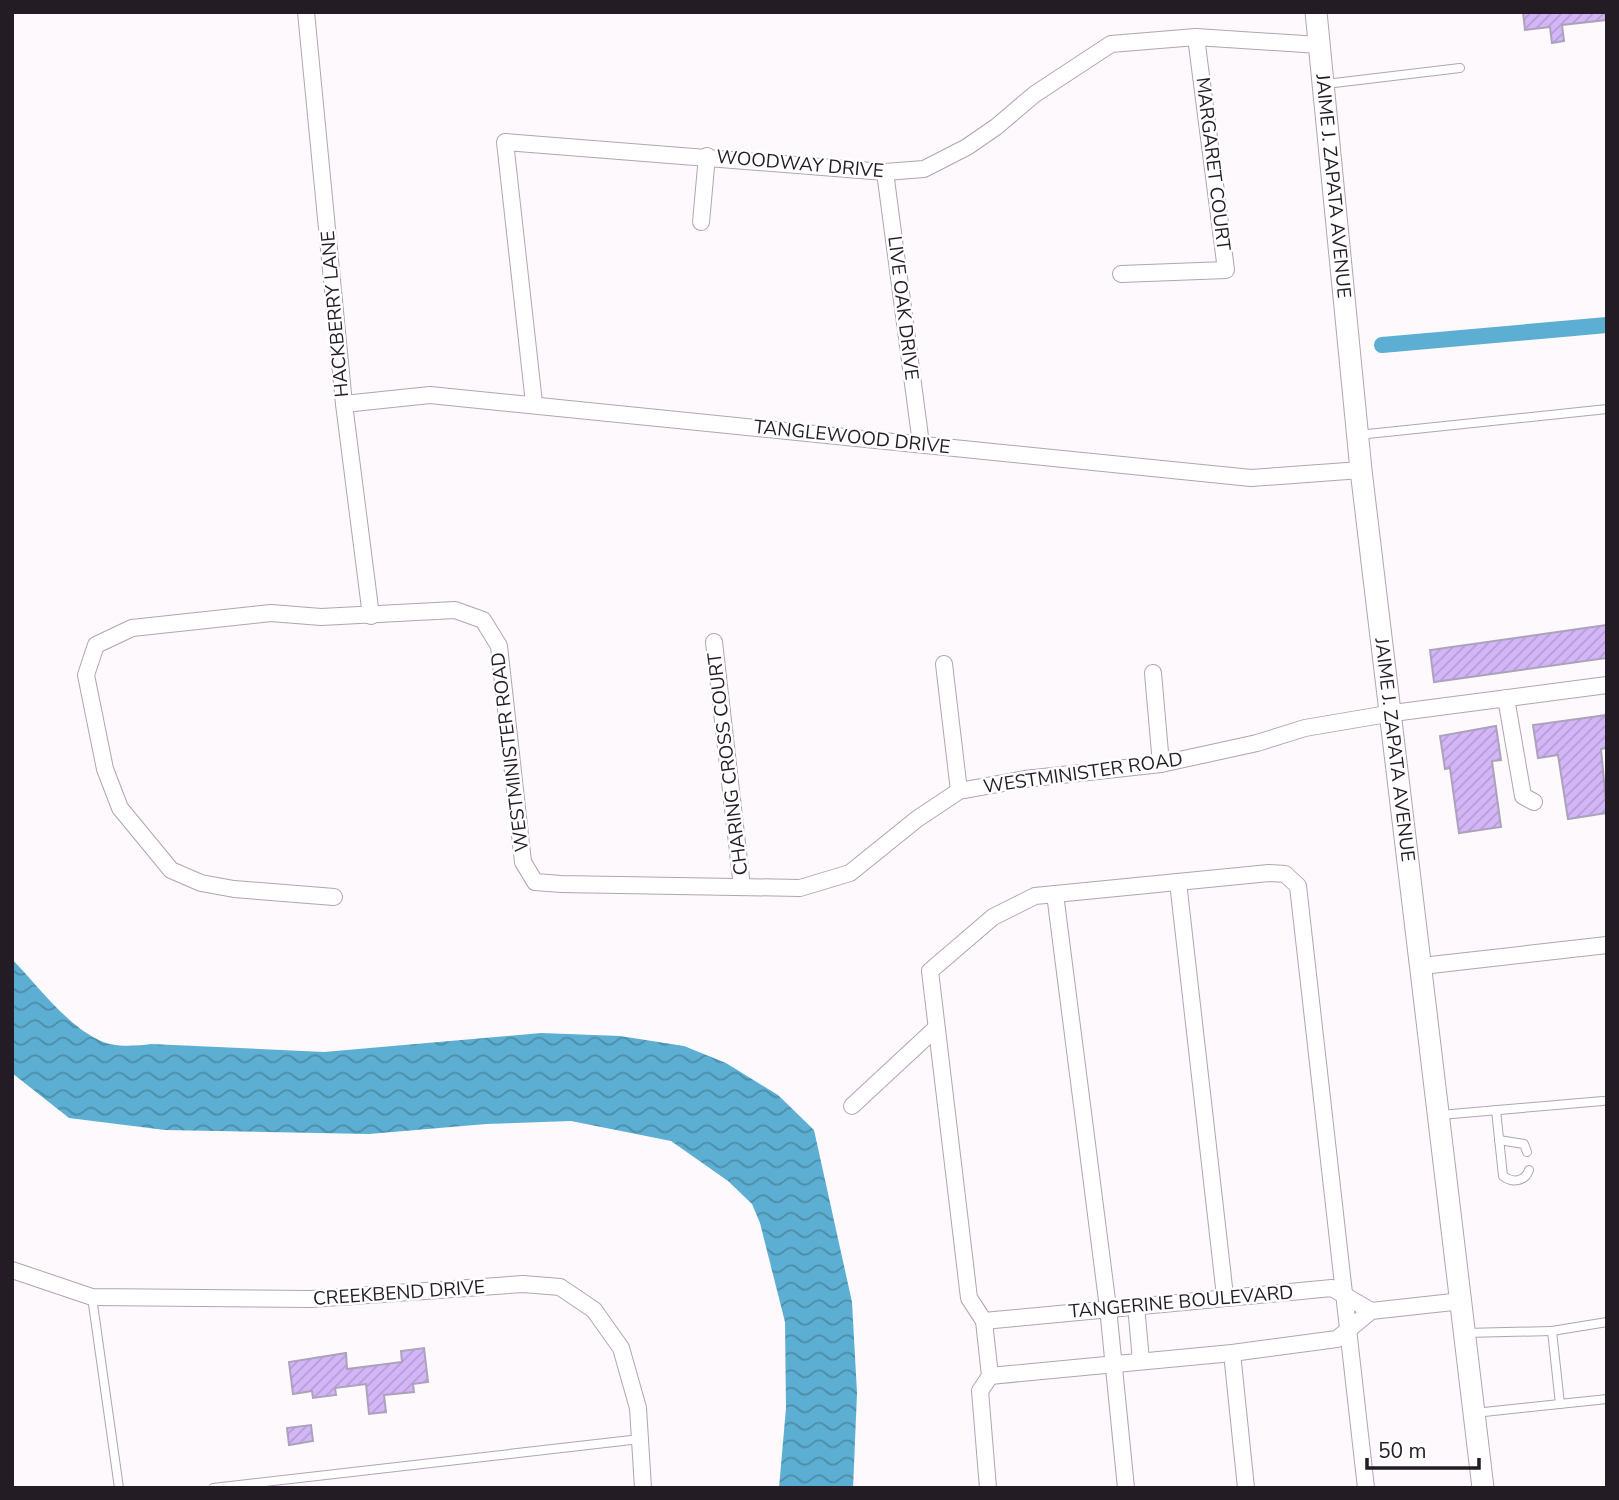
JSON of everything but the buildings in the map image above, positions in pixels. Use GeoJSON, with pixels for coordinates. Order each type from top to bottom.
{"type":"FeatureCollection","features":[{"type":"Feature","properties":{"kind":"street","name":"HACKBERRY LANE"},"geometry":{"type":"LineString","coordinates":[[306,12],[344,404],[371,615]]}},
{"type":"Feature","properties":{"kind":"street","name":"JAIME J. ZAPATA AVENUE"},"geometry":{"type":"LineString","coordinates":[[1316,12],[1361,470],[1393,713],[1483,1488]]}},
{"type":"Feature","properties":{"kind":"street","name":"WOODWAY DRIVE"},"geometry":{"type":"LineString","coordinates":[[534,404],[505,142],[885,172],[924,169],[996,127],[1035,94],[1111,44],[1196,37],[1320,45]]}},
{"type":"Feature","properties":{"kind":"street","name":"MARGARET COURT"},"geometry":{"type":"LineString","coordinates":[[1121,274],[1226,270],[1196,37]]}},
{"type":"Feature","properties":{"kind":"street"},"geometry":{"type":"LineString","coordinates":[[701,222],[707,156]]}},
{"type":"Feature","properties":{"kind":"street","name":"LIVE OAK DRIVE"},"geometry":{"type":"LineString","coordinates":[[885,172],[920,444]]}},
{"type":"Feature","properties":{"kind":"street","name":"TANGLEWOOD DRIVE"},"geometry":{"type":"LineString","coordinates":[[344,404],[430,395],[1251,478],[1361,470]]}},
{"type":"Feature","properties":{"kind":"street","name":"WESTMINISTER ROAD"},"geometry":{"type":"LineString","coordinates":[[334,897],[234,889],[201,883],[171,870],[120,808],[104,769],[86,675],[96,645],[132,628],[271,613],[371,615],[455,610],[484,620],[499,646],[523,862],[535,882],[800,888],[850,873],[917,819],[959,791],[1025,779],[1161,764],[1257,743],[1305,728],[1393,713],[1607,685]]}},
{"type":"Feature","properties":{"kind":"street","name":"CHARING CROSS COURT"},"geometry":{"type":"LineString","coordinates":[[714,642],[742,887]]}},
{"type":"Feature","properties":{"kind":"street"},"geometry":{"type":"LineString","coordinates":[[944,664],[959,791]]}},
{"type":"Feature","properties":{"kind":"street"},"geometry":{"type":"LineString","coordinates":[[1153,673],[1161,764]]}},
{"type":"Feature","properties":{"kind":"street"},"geometry":{"type":"LineString","coordinates":[[1506,698],[1524,796],[1534,802]]}},
{"type":"Feature","properties":{"kind":"street"},"geometry":{"type":"LineString","coordinates":[[987,1486],[980,1391],[990,1376],[985,1321],[970,1298],[930,971],[993,917],[1035,896],[1269,873],[1284,874],[1298,886],[1366,1488]]}},
{"type":"Feature","properties":{"kind":"street"},"geometry":{"type":"LineString","coordinates":[[1178,882],[1226,1296]]}},
{"type":"Feature","properties":{"kind":"street"},"geometry":{"type":"LineString","coordinates":[[1055,894],[1108,1308],[1126,1488]]}},
{"type":"Feature","properties":{"kind":"street"},"geometry":{"type":"LineString","coordinates":[[1422,966],[1607,945]]}},
{"type":"Feature","properties":{"kind":"street"},"geometry":{"type":"LineString","coordinates":[[852,1105],[936,1028]]}},
{"type":"Feature","properties":{"kind":"street","name":"CREEKBEND DRIVE"},"geometry":{"type":"LineString","coordinates":[[12,1270],[92,1297],[311,1299],[523,1284],[561,1287],[594,1310],[621,1348],[638,1408],[643,1488]]}},
{"type":"Feature","properties":{"kind":"street","name":"TANGERINE BOULEVARD"},"geometry":{"type":"LineString","coordinates":[[985,1321],[1332,1288],[1371,1311]]}},
{"type":"Feature","properties":{"kind":"street"},"geometry":{"type":"LineString","coordinates":[[990,1376],[1232,1353],[1337,1339],[1371,1311],[1462,1301]]}},
{"type":"Feature","properties":{"kind":"street"},"geometry":{"type":"LineString","coordinates":[[1136,1305],[1141,1361]]}},
{"type":"Feature","properties":{"kind":"street"},"geometry":{"type":"LineString","coordinates":[[1232,1353],[1247,1488]]}},
{"type":"Feature","properties":{"kind":"lane"},"geometry":{"type":"LineString","coordinates":[[1323,84],[1460,68]]}},
{"type":"Feature","properties":{"kind":"lane"},"geometry":{"type":"LineString","coordinates":[[1358,435],[1607,410]]}},
{"type":"Feature","properties":{"kind":"lane"},"geometry":{"type":"LineString","coordinates":[[1440,1115],[1602,1101]]}},
{"type":"Feature","properties":{"kind":"lane"},"geometry":{"type":"LineString","coordinates":[[1496,1111],[1503,1176],[1516,1181],[1523,1179],[1529,1170]]}},
{"type":"Feature","properties":{"kind":"lane"},"geometry":{"type":"LineString","coordinates":[[1499,1140],[1524,1144],[1527,1152]]}},
{"type":"Feature","properties":{"kind":"lane"},"geometry":{"type":"LineString","coordinates":[[92,1297],[119,1488]]}},
{"type":"Feature","properties":{"kind":"lane"},"geometry":{"type":"LineString","coordinates":[[1465,1333],[1552,1331],[1607,1322]]}},
{"type":"Feature","properties":{"kind":"lane"},"geometry":{"type":"LineString","coordinates":[[1552,1331],[1560,1404]]}},
{"type":"Feature","properties":{"kind":"lane"},"geometry":{"type":"LineString","coordinates":[[1475,1413],[1607,1399]]}},
{"type":"Feature","properties":{"kind":"lane"},"geometry":{"type":"LineString","coordinates":[[213,1488],[640,1439]]}},
{"type":"Feature","properties":{"kind":"water"},"geometry":{"type":"Polygon","coordinates":[[[12,959],[74,1024],[110,1044],[324,1052],[541,1033],[620,1036],[684,1046],[726,1063],[778,1095],[814,1130],[852,1302],[857,1393],[853,1488],[779,1488],[786,1408],[785,1322],[760,1223],[752,1204],[728,1181],[671,1141],[571,1121],[486,1124],[369,1134],[165,1130],[69,1118],[12,1073],[12,959]]]}},
{"type":"Feature","properties":{"kind":"waterway"},"geometry":{"type":"LineString","coordinates":[[1382,345],[1607,325]]}}]}
